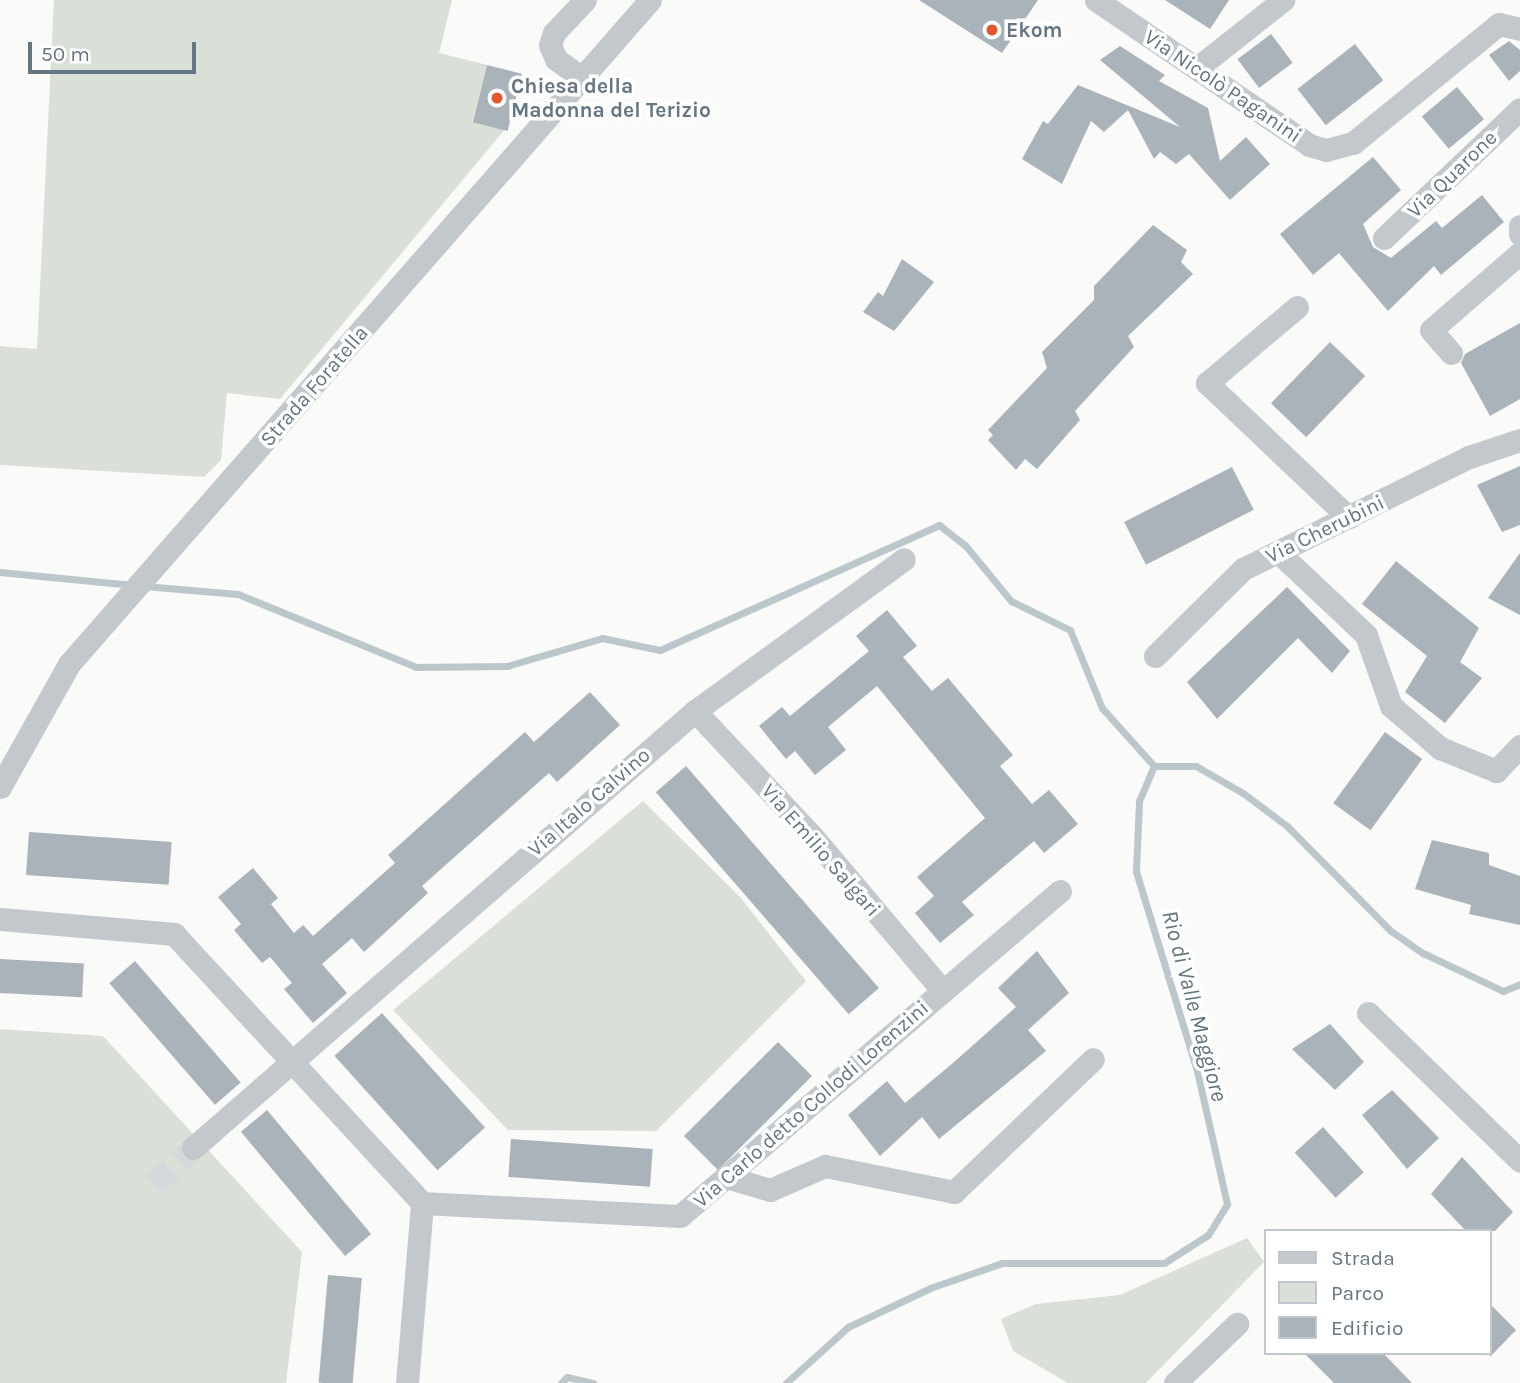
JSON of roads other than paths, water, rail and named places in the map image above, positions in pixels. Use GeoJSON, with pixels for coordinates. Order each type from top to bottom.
{"type":"FeatureCollection","features":[{"type":"Feature","properties":{"kind":"street"},"geometry":{"type":"LineString","coordinates":[[582,78],[556,59],[550,46],[554,33],[585,0]]}},
{"type":"Feature","properties":{"kind":"street","name":"Strada Foratella"},"geometry":{"type":"LineString","coordinates":[[0,787],[69,664],[650,0]]}},
{"type":"Feature","properties":{"kind":"street","name":"Via Nicolò Paganini"},"geometry":{"type":"LineString","coordinates":[[1096,0],[1308,145],[1339,149],[1499,23],[1520,29]]}},
{"type":"Feature","properties":{"kind":"street"},"geometry":{"type":"LineString","coordinates":[[1197,68],[1283,0]]}},
{"type":"Feature","properties":{"kind":"street","name":"Via Quarone"},"geometry":{"type":"LineString","coordinates":[[1384,238],[1520,109]]}},
{"type":"Feature","properties":{"kind":"street"},"geometry":{"type":"LineString","coordinates":[[1520,226],[1520,234]]}},
{"type":"Feature","properties":{"kind":"street"},"geometry":{"type":"LineString","coordinates":[[1451,353],[1431,330],[1520,253]]}},
{"type":"Feature","properties":{"kind":"street"},"geometry":{"type":"LineString","coordinates":[[1297,307],[1207,383],[1348,517]]}},
{"type":"Feature","properties":{"kind":"street","name":"Via Cherubini"},"geometry":{"type":"LineString","coordinates":[[1155,656],[1243,569],[1469,457],[1520,440]]}},
{"type":"Feature","properties":{"kind":"street"},"geometry":{"type":"LineString","coordinates":[[1278,552],[1366,635],[1391,706],[1440,748],[1496,771],[1520,746]]}},
{"type":"Feature","properties":{"kind":"street","name":"Via Italo Calvino"},"geometry":{"type":"LineString","coordinates":[[193,1148],[695,712],[904,559]]}},
{"type":"Feature","properties":{"kind":"street","name":"Via Emilio Salgari"},"geometry":{"type":"LineString","coordinates":[[695,712],[812,836],[943,991]]}},
{"type":"Feature","properties":{"kind":"street","name":"Via Carlo detto Collodi Lorenzini"},"geometry":{"type":"LineString","coordinates":[[422,1203],[680,1216],[1060,891]]}},
{"type":"Feature","properties":{"kind":"street"},"geometry":{"type":"LineString","coordinates":[[0,919],[174,934],[290,1065],[422,1203],[407,1383]]}},
{"type":"Feature","properties":{"kind":"street"},"geometry":{"type":"LineString","coordinates":[[1368,1013],[1520,1161]]}},
{"type":"Feature","properties":{"kind":"street"},"geometry":{"type":"LineString","coordinates":[[726,1177],[770,1190],[825,1166],[954,1192],[1093,1059]]}},
{"type":"Feature","properties":{"kind":"street"},"geometry":{"type":"LineString","coordinates":[[1175,1383],[1237,1324]]}},
{"type":"Feature","properties":{"kind":"waterway"},"geometry":{"type":"LineString","coordinates":[[144,586],[238,594],[416,667],[507,666],[602,638],[660,650],[939,525],[965,545],[1011,601],[1070,630],[1102,708],[1154,766]]}},
{"type":"Feature","properties":{"kind":"waterway"},"geometry":{"type":"LineString","coordinates":[[0,572],[132,585]]}},
{"type":"Feature","properties":{"kind":"waterway","name":"Rio di Valle Maggiore"},"geometry":{"type":"LineString","coordinates":[[786,1383],[848,1327],[930,1288],[1002,1263],[1164,1263],[1208,1235],[1227,1204],[1197,1071],[1136,871],[1139,801],[1154,766],[1196,766],[1243,793],[1287,826],[1391,931],[1423,953],[1503,991],[1520,984]]}},
{"type":"Feature","properties":{"kind":"waterway","name":"Rio di Valle Maggiore"},"geometry":{"type":"LineString","coordinates":[[561,1383],[567,1377],[593,1383]]}},
{"type":"Feature","properties":{"kind":"tunnel"},"geometry":{"type":"LineString","coordinates":[[154,1184],[193,1148]]}},
{"type":"Feature","properties":{"kind":"place","name":"Ekom"},"geometry":{"type":"Point","coordinates":[992,30]}},
{"type":"Feature","properties":{"kind":"place","name":"Chiesa della Madonna del Terizio"},"geometry":{"type":"Point","coordinates":[497,98]}}]}
